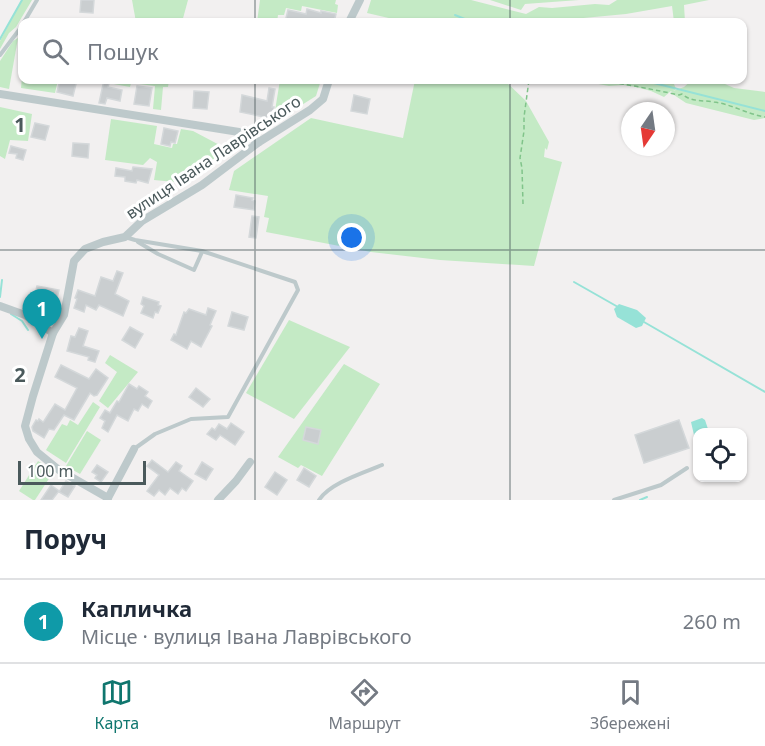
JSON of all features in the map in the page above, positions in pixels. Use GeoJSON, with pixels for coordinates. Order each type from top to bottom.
{"type":"FeatureCollection","features":[{"type":"Feature","properties":{"kind":"street"},"geometry":{"type":"LineString","coordinates":[[352,18],[360,0]]}},
{"type":"Feature","properties":{"kind":"street","name":"вулиця Івана Лаврівського"},"geometry":{"type":"LineString","coordinates":[[108,499],[59,470],[37,452],[29,439],[25,426],[53,333],[64,315],[74,261],[86,249],[125,237],[142,221],[202,185],[258,142],[310,110],[323,99],[328,84]]}},
{"type":"Feature","properties":{"kind":"street"},"geometry":{"type":"LineString","coordinates":[[0,94],[239,132],[258,142]]}},
{"type":"Feature","properties":{"kind":"street"},"geometry":{"type":"LineString","coordinates":[[0,306],[25,315],[53,333]]}},
{"type":"Feature","properties":{"kind":"street"},"geometry":{"type":"LineString","coordinates":[[108,499],[134,449]]}},
{"type":"Feature","properties":{"kind":"street"},"geometry":{"type":"LineString","coordinates":[[218,500],[250,462]]}},
{"type":"Feature","properties":{"kind":"lane"},"geometry":{"type":"LineString","coordinates":[[26,18],[37,0]]}},
{"type":"Feature","properties":{"kind":"lane"},"geometry":{"type":"LineString","coordinates":[[0,55],[18,31]]}},
{"type":"Feature","properties":{"kind":"lane"},"geometry":{"type":"LineString","coordinates":[[125,237],[202,251],[295,282],[298,290],[228,417],[191,420],[155,434],[134,449]]}},
{"type":"Feature","properties":{"kind":"lane"},"geometry":{"type":"LineString","coordinates":[[135,240],[158,254],[194,270],[202,251]]}},
{"type":"Feature","properties":{"kind":"lane"},"geometry":{"type":"LineString","coordinates":[[319,500],[332,488],[382,465]]}},
{"type":"Feature","properties":{"kind":"lane"},"geometry":{"type":"LineString","coordinates":[[614,500],[661,485],[687,468]]}},
{"type":"Feature","properties":{"kind":"path"},"geometry":{"type":"LineString","coordinates":[[523,204],[520,158],[529,84]]}},
{"type":"Feature","properties":{"kind":"path"},"geometry":{"type":"LineString","coordinates":[[627,84],[682,94],[693,100],[715,102],[765,117]]}},
{"type":"Feature","properties":{"kind":"green space"},"geometry":{"type":"Polygon","coordinates":[[[22,0],[32,0],[21,18],[18,18],[18,24],[9,33],[0,49],[0,41],[22,0]]]}},
{"type":"Feature","properties":{"kind":"green space"},"geometry":{"type":"Polygon","coordinates":[[[132,0],[188,0],[183,18],[135,18],[132,0]]]}},
{"type":"Feature","properties":{"kind":"green space"},"geometry":{"type":"Polygon","coordinates":[[[260,0],[336,0],[335,4],[338,5],[337,13],[302,6],[301,11],[286,8],[284,15],[278,15],[278,18],[258,18],[260,0]]]}},
{"type":"Feature","properties":{"kind":"green space"},"geometry":{"type":"Polygon","coordinates":[[[371,0],[471,0],[526,14],[539,7],[609,5],[617,0],[709,0],[684,5],[685,18],[674,18],[672,6],[584,18],[389,18],[367,13],[371,0]]]}},
{"type":"Feature","properties":{"kind":"green space"},"geometry":{"type":"Polygon","coordinates":[[[490,0],[579,0],[525,4],[521,10],[490,0]]]}},
{"type":"Feature","properties":{"kind":"green space"},"geometry":{"type":"Polygon","coordinates":[[[18,38],[9,89],[0,87],[0,61],[13,41],[18,38]]]}},
{"type":"Feature","properties":{"kind":"green space"},"geometry":{"type":"Polygon","coordinates":[[[21,84],[57,84],[55,93],[21,88],[21,84]]]}},
{"type":"Feature","properties":{"kind":"green space"},"geometry":{"type":"Polygon","coordinates":[[[114,84],[131,84],[130,87],[114,84]]]}},
{"type":"Feature","properties":{"kind":"green space"},"geometry":{"type":"Polygon","coordinates":[[[139,84],[168,84],[168,87],[163,87],[161,110],[153,109],[155,86],[139,84]]]}},
{"type":"Feature","properties":{"kind":"green space"},"geometry":{"type":"Polygon","coordinates":[[[279,84],[320,84],[316,96],[273,123],[279,84]]]}},
{"type":"Feature","properties":{"kind":"green space"},"geometry":{"type":"Polygon","coordinates":[[[414,84],[508,84],[526,101],[549,142],[547,150],[545,148],[544,157],[562,162],[534,266],[440,260],[371,252],[266,232],[269,218],[264,217],[268,196],[229,190],[234,171],[311,118],[403,138],[414,84]]]}},
{"type":"Feature","properties":{"kind":"green space"},"geometry":{"type":"Polygon","coordinates":[[[598,84],[674,84],[676,89],[673,91],[687,84],[725,84],[734,88],[765,92],[765,118],[754,120],[686,103],[671,91],[664,97],[636,87],[598,84]]]}},
{"type":"Feature","properties":{"kind":"green space"},"geometry":{"type":"Polygon","coordinates":[[[0,107],[32,114],[28,141],[10,140],[5,159],[0,156],[0,107]]]}},
{"type":"Feature","properties":{"kind":"green space"},"geometry":{"type":"Polygon","coordinates":[[[111,119],[157,126],[154,144],[172,148],[173,144],[177,144],[181,129],[193,131],[229,150],[175,182],[154,180],[157,162],[150,158],[143,165],[105,160],[111,119]]]}},
{"type":"Feature","properties":{"kind":"green space"},"geometry":{"type":"Polygon","coordinates":[[[289,320],[350,347],[294,419],[246,393],[289,320]]]}},
{"type":"Feature","properties":{"kind":"green space"},"geometry":{"type":"Polygon","coordinates":[[[110,355],[138,372],[108,408],[99,401],[117,372],[105,363],[110,355]]]}},
{"type":"Feature","properties":{"kind":"green space"},"geometry":{"type":"Polygon","coordinates":[[[344,364],[380,384],[322,476],[301,465],[298,468],[278,457],[344,364]]]}},
{"type":"Feature","properties":{"kind":"green space"},"geometry":{"type":"Polygon","coordinates":[[[93,402],[100,407],[66,463],[46,450],[62,424],[67,426],[70,420],[78,425],[93,402]]]}},
{"type":"Feature","properties":{"kind":"green space"},"geometry":{"type":"Polygon","coordinates":[[[87,431],[101,440],[80,474],[66,466],[87,431]]]}},
{"type":"Feature","properties":{"kind":"green space"},"geometry":{"type":"Polygon","coordinates":[[[38,461],[54,471],[33,500],[19,491],[38,461]]]}},
{"type":"Feature","properties":{"kind":"water"},"geometry":{"type":"Polygon","coordinates":[[[619,304],[637,310],[646,318],[642,326],[636,328],[617,317],[614,309],[619,304]]]}},
{"type":"Feature","properties":{"kind":"water"},"geometry":{"type":"Polygon","coordinates":[[[702,418],[708,428],[693,428],[693,431],[691,422],[702,418]]]}},
{"type":"Feature","properties":{"kind":"building"},"geometry":{"type":"Polygon","coordinates":[[[81,0],[94,0],[93,13],[80,12],[81,0]]]}},
{"type":"Feature","properties":{"kind":"building"},"geometry":{"type":"Polygon","coordinates":[[[307,9],[336,14],[335,18],[286,18],[288,10],[306,14],[307,9]]]}},
{"type":"Feature","properties":{"kind":"building"},"geometry":{"type":"Polygon","coordinates":[[[59,84],[76,84],[73,96],[57,92],[59,84]]]}},
{"type":"Feature","properties":{"kind":"building"},"geometry":{"type":"Polygon","coordinates":[[[103,84],[122,90],[120,101],[107,98],[105,104],[99,103],[103,84]]]}},
{"type":"Feature","properties":{"kind":"building"},"geometry":{"type":"Polygon","coordinates":[[[137,86],[152,88],[149,106],[134,104],[137,86]]]}},
{"type":"Feature","properties":{"kind":"building"},"geometry":{"type":"Polygon","coordinates":[[[269,88],[275,89],[273,114],[271,114],[270,121],[263,120],[264,117],[240,112],[242,95],[267,101],[269,88]]]}},
{"type":"Feature","properties":{"kind":"building"},"geometry":{"type":"Polygon","coordinates":[[[194,91],[209,92],[207,109],[193,108],[194,91]]]}},
{"type":"Feature","properties":{"kind":"building"},"geometry":{"type":"Polygon","coordinates":[[[354,95],[370,99],[367,114],[351,111],[354,95]]]}},
{"type":"Feature","properties":{"kind":"building"},"geometry":{"type":"Polygon","coordinates":[[[35,123],[49,126],[45,140],[31,137],[35,123]]]}},
{"type":"Feature","properties":{"kind":"building"},"geometry":{"type":"Polygon","coordinates":[[[164,128],[178,131],[175,143],[171,142],[170,146],[161,144],[164,128]]]}},
{"type":"Feature","properties":{"kind":"building"},"geometry":{"type":"Polygon","coordinates":[[[73,143],[89,144],[88,158],[72,156],[73,143]]]}},
{"type":"Feature","properties":{"kind":"building"},"geometry":{"type":"Polygon","coordinates":[[[11,146],[26,150],[23,160],[16,158],[17,154],[9,153],[11,146]]]}},
{"type":"Feature","properties":{"kind":"building"},"geometry":{"type":"Polygon","coordinates":[[[133,167],[152,169],[148,183],[137,180],[136,183],[125,181],[125,177],[115,176],[116,168],[132,171],[133,167]]]}},
{"type":"Feature","properties":{"kind":"building"},"geometry":{"type":"Polygon","coordinates":[[[236,195],[253,198],[254,210],[234,207],[236,195]]]}},
{"type":"Feature","properties":{"kind":"building"},"geometry":{"type":"Polygon","coordinates":[[[252,216],[259,217],[256,238],[249,237],[252,216]]]}},
{"type":"Feature","properties":{"kind":"building"},"geometry":{"type":"Polygon","coordinates":[[[117,271],[123,273],[115,294],[129,301],[123,316],[99,305],[96,310],[86,305],[84,312],[74,308],[78,290],[95,296],[101,277],[113,281],[117,271]]]}},
{"type":"Feature","properties":{"kind":"building"},"geometry":{"type":"Polygon","coordinates":[[[37,286],[59,290],[55,306],[41,303],[39,314],[31,311],[37,286]]]}},
{"type":"Feature","properties":{"kind":"building"},"geometry":{"type":"Polygon","coordinates":[[[143,297],[159,302],[158,305],[161,306],[153,318],[141,313],[144,306],[141,304],[143,297]]]}},
{"type":"Feature","properties":{"kind":"building"},"geometry":{"type":"Polygon","coordinates":[[[208,308],[216,311],[210,325],[212,326],[201,347],[191,341],[187,349],[171,340],[174,334],[176,335],[184,312],[186,313],[189,309],[206,315],[208,308]]]}},
{"type":"Feature","properties":{"kind":"building"},"geometry":{"type":"Polygon","coordinates":[[[232,312],[248,317],[244,330],[228,326],[232,312]]]}},
{"type":"Feature","properties":{"kind":"building"},"geometry":{"type":"Polygon","coordinates":[[[130,327],[143,334],[135,348],[122,340],[130,327]]]}},
{"type":"Feature","properties":{"kind":"building"},"geometry":{"type":"Polygon","coordinates":[[[79,328],[88,331],[83,346],[99,351],[95,362],[88,360],[89,357],[67,351],[71,336],[75,337],[79,328]]]}},
{"type":"Feature","properties":{"kind":"building"},"geometry":{"type":"Polygon","coordinates":[[[61,365],[89,379],[96,369],[108,378],[97,395],[90,393],[74,420],[64,415],[54,430],[49,429],[44,438],[33,431],[32,427],[36,420],[43,422],[55,404],[65,410],[77,388],[55,377],[61,365]]]}},
{"type":"Feature","properties":{"kind":"building"},"geometry":{"type":"Polygon","coordinates":[[[129,384],[137,389],[139,386],[148,392],[145,396],[152,401],[148,408],[142,404],[138,411],[134,409],[128,421],[117,415],[108,432],[102,428],[105,421],[100,418],[105,410],[110,413],[129,384]]]}},
{"type":"Feature","properties":{"kind":"building"},"geometry":{"type":"Polygon","coordinates":[[[196,388],[210,399],[203,407],[189,397],[196,388]]]}},
{"type":"Feature","properties":{"kind":"building"},"geometry":{"type":"Polygon","coordinates":[[[679,420],[689,448],[644,463],[635,435],[679,420]]]}},
{"type":"Feature","properties":{"kind":"building"},"geometry":{"type":"Polygon","coordinates":[[[231,423],[244,432],[235,445],[220,435],[216,440],[207,434],[212,428],[215,430],[219,424],[227,429],[231,423]]]}},
{"type":"Feature","properties":{"kind":"building"},"geometry":{"type":"Polygon","coordinates":[[[306,427],[321,430],[318,444],[303,440],[306,427]]]}},
{"type":"Feature","properties":{"kind":"building"},"geometry":{"type":"Polygon","coordinates":[[[152,460],[168,472],[176,462],[182,466],[179,471],[193,481],[186,491],[182,488],[178,494],[170,488],[165,495],[159,490],[154,496],[147,491],[159,475],[147,466],[152,460]]]}},
{"type":"Feature","properties":{"kind":"building"},"geometry":{"type":"Polygon","coordinates":[[[202,462],[213,469],[206,480],[195,474],[202,462]]]}},
{"type":"Feature","properties":{"kind":"building"},"geometry":{"type":"Polygon","coordinates":[[[97,465],[108,472],[101,482],[92,472],[97,465]]]}},
{"type":"Feature","properties":{"kind":"building"},"geometry":{"type":"Polygon","coordinates":[[[304,468],[316,476],[309,487],[297,480],[304,468]]]}},
{"type":"Feature","properties":{"kind":"building"},"geometry":{"type":"Polygon","coordinates":[[[275,472],[287,480],[277,495],[265,487],[275,472]]]}},
{"type":"Feature","properties":{"kind":"building"},"geometry":{"type":"Polygon","coordinates":[[[66,481],[75,486],[68,497],[59,492],[66,481]]]}},
{"type":"Feature","properties":{"kind":"building"},"geometry":{"type":"Polygon","coordinates":[[[51,485],[59,491],[52,500],[41,500],[51,485]]]}},
{"type":"Feature","properties":{"kind":"waterway"},"geometry":{"type":"LineString","coordinates":[[0,39],[22,0]]}},
{"type":"Feature","properties":{"kind":"waterway"},"geometry":{"type":"LineString","coordinates":[[455,15],[462,18]]}},
{"type":"Feature","properties":{"kind":"waterway"},"geometry":{"type":"LineString","coordinates":[[658,84],[765,111]]}},
{"type":"Feature","properties":{"kind":"waterway"},"geometry":{"type":"LineString","coordinates":[[0,297],[2,280]]}},
{"type":"Feature","properties":{"kind":"waterway"},"geometry":{"type":"LineString","coordinates":[[574,282],[618,307]]}},
{"type":"Feature","properties":{"kind":"waterway"},"geometry":{"type":"LineString","coordinates":[[11,314],[22,321],[28,330]]}},
{"type":"Feature","properties":{"kind":"waterway"},"geometry":{"type":"LineString","coordinates":[[644,322],[765,392]]}},
{"type":"Feature","properties":{"kind":"waterway"},"geometry":{"type":"LineString","coordinates":[[640,500],[647,497]]}},
{"type":"Feature","properties":{"kind":"place","name":"Капличка"},"geometry":{"type":"Point","coordinates":[42,339]}}]}
